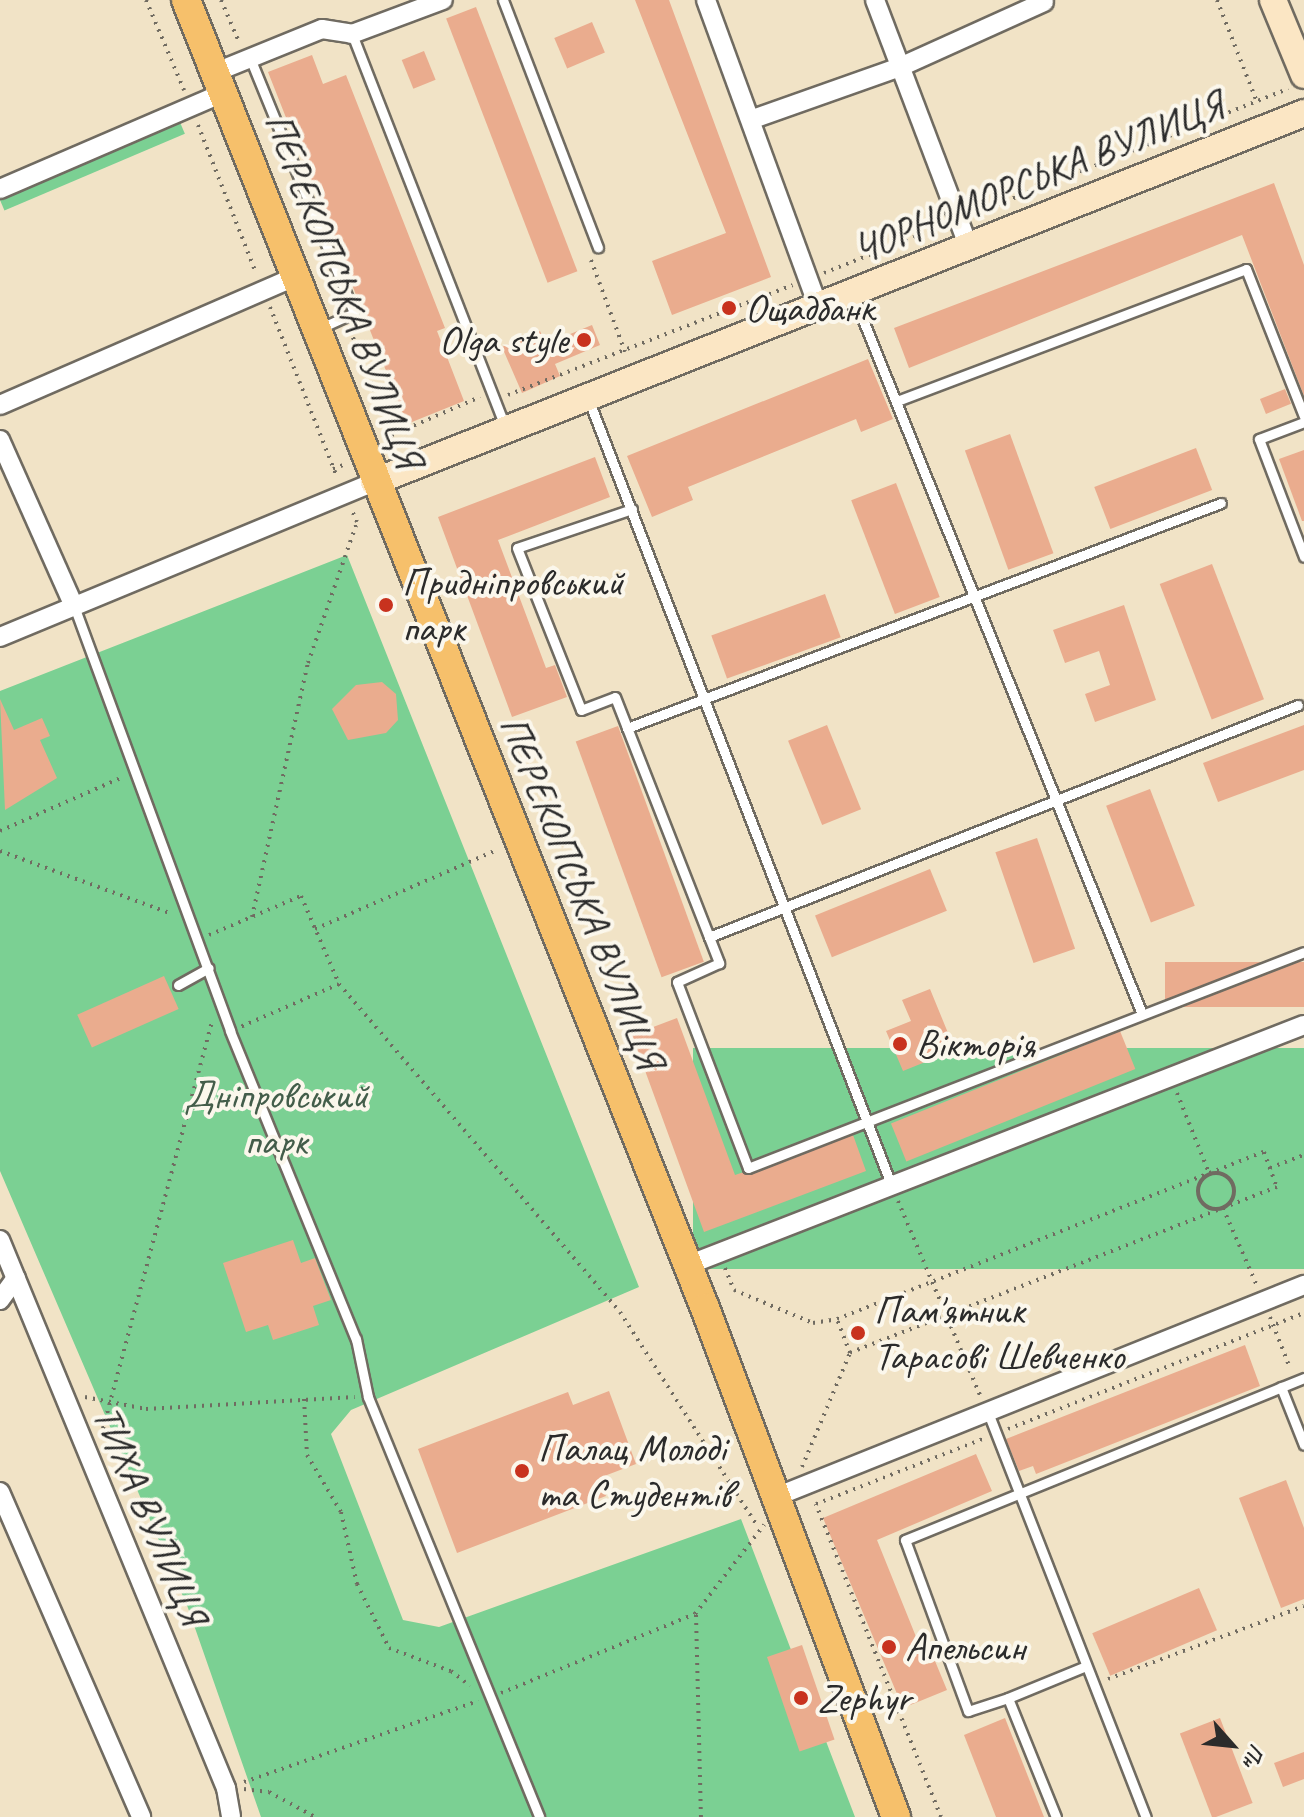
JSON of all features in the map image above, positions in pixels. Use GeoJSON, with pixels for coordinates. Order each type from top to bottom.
{"type":"FeatureCollection","features":[{"type":"Feature","properties":{"kind":"main road","name":"ПЕРЕКОПСЬКА ВУЛИЦЯ"},"geometry":{"type":"LineString","coordinates":[[186,0],[299,275],[374,482],[688,1265],[778,1496],[896,1817]]}},
{"type":"Feature","properties":{"kind":"street"},"geometry":{"type":"LineString","coordinates":[[0,189],[191,107],[250,58],[322,29],[352,34],[443,0]]}},
{"type":"Feature","properties":{"kind":"street"},"geometry":{"type":"LineString","coordinates":[[706,0],[753,119],[819,309]]}},
{"type":"Feature","properties":{"kind":"street"},"geometry":{"type":"LineString","coordinates":[[875,0],[968,245]]}},
{"type":"Feature","properties":{"kind":"street"},"geometry":{"type":"LineString","coordinates":[[1273,0],[1304,75]]}},
{"type":"Feature","properties":{"kind":"street"},"geometry":{"type":"LineString","coordinates":[[753,119],[900,67],[1044,2]]}},
{"type":"Feature","properties":{"kind":"street","name":"ЧОРНОМОРСЬКА ВУЛИЦЯ"},"geometry":{"type":"LineString","coordinates":[[0,637],[374,482],[819,309],[968,245],[1304,113]]}},
{"type":"Feature","properties":{"kind":"street"},"geometry":{"type":"LineString","coordinates":[[0,405],[299,275]]}},
{"type":"Feature","properties":{"kind":"street"},"geometry":{"type":"LineString","coordinates":[[0,440],[74,606]]}},
{"type":"Feature","properties":{"kind":"street"},"geometry":{"type":"LineString","coordinates":[[688,1265],[1304,1025]]}},
{"type":"Feature","properties":{"kind":"street","name":"ТИХА ВУЛИЦЯ"},"geometry":{"type":"LineString","coordinates":[[0,1240],[91,1475],[226,1788],[231,1817]]}},
{"type":"Feature","properties":{"kind":"street"},"geometry":{"type":"LineString","coordinates":[[0,1300],[16,1278]]}},
{"type":"Feature","properties":{"kind":"street"},"geometry":{"type":"LineString","coordinates":[[778,1496],[986,1409],[1304,1285]]}},
{"type":"Feature","properties":{"kind":"street"},"geometry":{"type":"LineString","coordinates":[[0,1492],[141,1817]]}},
{"type":"Feature","properties":{"kind":"lane"},"geometry":{"type":"LineString","coordinates":[[503,0],[598,247]]}},
{"type":"Feature","properties":{"kind":"lane"},"geometry":{"type":"LineString","coordinates":[[352,34],[506,429]]}},
{"type":"Feature","properties":{"kind":"lane"},"geometry":{"type":"LineString","coordinates":[[250,58],[354,313],[319,328]]}},
{"type":"Feature","properties":{"kind":"lane"},"geometry":{"type":"LineString","coordinates":[[897,401],[1246,269],[1304,416]]}},
{"type":"Feature","properties":{"kind":"lane"},"geometry":{"type":"LineString","coordinates":[[853,295],[1142,1014]]}},
{"type":"Feature","properties":{"kind":"lane"},"geometry":{"type":"LineString","coordinates":[[587,398],[788,906],[891,1184]]}},
{"type":"Feature","properties":{"kind":"lane"},"geometry":{"type":"LineString","coordinates":[[1304,422],[1259,439],[1304,557]]}},
{"type":"Feature","properties":{"kind":"lane"},"geometry":{"type":"LineString","coordinates":[[627,728],[1221,503]]}},
{"type":"Feature","properties":{"kind":"lane"},"geometry":{"type":"LineString","coordinates":[[632,509],[517,548],[581,710],[615,697],[719,963],[677,982],[748,1168],[865,1119],[1304,952]]}},
{"type":"Feature","properties":{"kind":"lane"},"geometry":{"type":"LineString","coordinates":[[74,606],[230,1031],[356,1339],[368,1397],[485,1699],[539,1817]]}},
{"type":"Feature","properties":{"kind":"lane"},"geometry":{"type":"LineString","coordinates":[[709,937],[1298,705]]}},
{"type":"Feature","properties":{"kind":"lane"},"geometry":{"type":"LineString","coordinates":[[178,985],[209,968]]}},
{"type":"Feature","properties":{"kind":"lane"},"geometry":{"type":"LineString","coordinates":[[1086,1666],[968,1711],[905,1540],[1018,1489],[1300,1380]]}},
{"type":"Feature","properties":{"kind":"lane"},"geometry":{"type":"LineString","coordinates":[[1281,1387],[1304,1445]]}},
{"type":"Feature","properties":{"kind":"lane"},"geometry":{"type":"LineString","coordinates":[[986,1409],[1146,1817]]}},
{"type":"Feature","properties":{"kind":"lane"},"geometry":{"type":"LineString","coordinates":[[1008,1698],[1056,1817]]}},
{"type":"Feature","properties":{"kind":"path"},"geometry":{"type":"LineString","coordinates":[[146,0],[333,469]]}},
{"type":"Feature","properties":{"kind":"path"},"geometry":{"type":"LineString","coordinates":[[221,0],[250,58]]}},
{"type":"Feature","properties":{"kind":"path"},"geometry":{"type":"LineString","coordinates":[[1217,0],[1266,128]]}},
{"type":"Feature","properties":{"kind":"path"},"geometry":{"type":"LineString","coordinates":[[392,435],[492,392],[519,396],[1304,83]]}},
{"type":"Feature","properties":{"kind":"path"},"geometry":{"type":"LineString","coordinates":[[598,247],[590,262],[626,352]]}},
{"type":"Feature","properties":{"kind":"path"},"geometry":{"type":"LineString","coordinates":[[252,917],[308,663],[357,522]]}},
{"type":"Feature","properties":{"kind":"path"},"geometry":{"type":"LineString","coordinates":[[0,831],[136,771]]}},
{"type":"Feature","properties":{"kind":"path"},"geometry":{"type":"LineString","coordinates":[[315,929],[518,841]]}},
{"type":"Feature","properties":{"kind":"path"},"geometry":{"type":"LineString","coordinates":[[0,851],[189,921]]}},
{"type":"Feature","properties":{"kind":"path"},"geometry":{"type":"LineString","coordinates":[[196,941],[301,896],[339,984],[620,1312],[758,1527]]}},
{"type":"Feature","properties":{"kind":"path"},"geometry":{"type":"LineString","coordinates":[[230,1031],[339,984]]}},
{"type":"Feature","properties":{"kind":"path"},"geometry":{"type":"LineString","coordinates":[[91,1475],[219,998]]}},
{"type":"Feature","properties":{"kind":"path"},"geometry":{"type":"LineString","coordinates":[[1170,1076],[1209,1173],[1234,1184],[1223,1208]]}},
{"type":"Feature","properties":{"kind":"path"},"geometry":{"type":"LineString","coordinates":[[734,1290],[813,1323],[837,1319],[1264,1152],[1277,1187],[850,1353]]}},
{"type":"Feature","properties":{"kind":"path"},"geometry":{"type":"LineString","coordinates":[[1270,1168],[1304,1155]]}},
{"type":"Feature","properties":{"kind":"path"},"geometry":{"type":"LineString","coordinates":[[1209,1173],[1199,1197],[1223,1208],[1300,1380]]}},
{"type":"Feature","properties":{"kind":"path"},"geometry":{"type":"LineString","coordinates":[[891,1184],[986,1409]]}},
{"type":"Feature","properties":{"kind":"path"},"geometry":{"type":"LineString","coordinates":[[941,1817],[816,1504],[1304,1313]]}},
{"type":"Feature","properties":{"kind":"path"},"geometry":{"type":"LineString","coordinates":[[802,1467],[850,1353],[837,1319]]}},
{"type":"Feature","properties":{"kind":"path"},"geometry":{"type":"LineString","coordinates":[[59,1391],[146,1409],[368,1397]]}},
{"type":"Feature","properties":{"kind":"path"},"geometry":{"type":"LineString","coordinates":[[304,1399],[307,1455],[341,1512],[357,1584],[389,1648],[451,1671],[485,1699]]}},
{"type":"Feature","properties":{"kind":"path"},"geometry":{"type":"LineString","coordinates":[[1093,1684],[1304,1606]]}},
{"type":"Feature","properties":{"kind":"path"},"geometry":{"type":"LineString","coordinates":[[695,1614],[701,1817]]}},
{"type":"Feature","properties":{"kind":"green space"},"geometry":{"type":"Polygon","coordinates":[[[179,120],[185,134],[4,210],[0,196],[179,120]]]}},
{"type":"Feature","properties":{"kind":"green space","name":"Дніпровський парк"},"geometry":{"type":"Polygon","coordinates":[[[347,555],[639,1287],[351,1410],[331,1434],[403,1620],[439,1627],[741,1519],[855,1817],[261,1817],[188,1608],[0,1171],[0,691],[347,555]]]}},
{"type":"Feature","properties":{"kind":"green space"},"geometry":{"type":"Polygon","coordinates":[[[693,1048],[1304,1048],[1304,1269],[693,1269],[693,1048]]]}},
{"type":"Feature","properties":{"kind":"building"},"geometry":{"type":"Polygon","coordinates":[[[635,0],[669,0],[771,277],[672,315],[652,261],[726,233],[635,0]]]}},
{"type":"Feature","properties":{"kind":"building"},"geometry":{"type":"Polygon","coordinates":[[[476,7],[577,271],[548,283],[446,18],[476,7]]]}},
{"type":"Feature","properties":{"kind":"building"},"geometry":{"type":"Polygon","coordinates":[[[592,22],[605,52],[567,68],[554,38],[592,22]]]}},
{"type":"Feature","properties":{"kind":"building"},"geometry":{"type":"Polygon","coordinates":[[[424,51],[436,80],[413,89],[402,60],[424,51]]]}},
{"type":"Feature","properties":{"kind":"building"},"geometry":{"type":"Polygon","coordinates":[[[312,55],[323,84],[346,75],[445,328],[437,331],[464,401],[407,424],[268,72],[312,55]]]}},
{"type":"Feature","properties":{"kind":"building"},"geometry":{"type":"Polygon","coordinates":[[[1274,183],[1304,265],[1304,396],[1242,235],[909,368],[894,328],[1274,183]]]}},
{"type":"Feature","properties":{"kind":"building"},"geometry":{"type":"Polygon","coordinates":[[[592,325],[600,345],[555,364],[560,376],[522,393],[502,347],[540,331],[546,344],[592,325]]]}},
{"type":"Feature","properties":{"kind":"building"},"geometry":{"type":"Polygon","coordinates":[[[868,359],[893,419],[861,432],[856,419],[688,487],[693,500],[652,517],[627,456],[868,359]]]}},
{"type":"Feature","properties":{"kind":"building"},"geometry":{"type":"Polygon","coordinates":[[[1285,389],[1291,404],[1266,414],[1260,399],[1285,389]]]}},
{"type":"Feature","properties":{"kind":"building"},"geometry":{"type":"Polygon","coordinates":[[[1010,434],[1053,553],[1008,570],[965,450],[1010,434]]]}},
{"type":"Feature","properties":{"kind":"building"},"geometry":{"type":"Polygon","coordinates":[[[1196,448],[1212,490],[1110,529],[1094,487],[1196,448]]]}},
{"type":"Feature","properties":{"kind":"building"},"geometry":{"type":"Polygon","coordinates":[[[1304,450],[1304,521],[1302,521],[1279,459],[1304,450]]]}},
{"type":"Feature","properties":{"kind":"building"},"geometry":{"type":"Polygon","coordinates":[[[595,457],[610,497],[498,540],[546,668],[555,665],[567,697],[512,717],[438,517],[595,457]]]}},
{"type":"Feature","properties":{"kind":"building"},"geometry":{"type":"Polygon","coordinates":[[[896,483],[940,597],[895,614],[851,500],[896,483]]]}},
{"type":"Feature","properties":{"kind":"building"},"geometry":{"type":"Polygon","coordinates":[[[1212,564],[1264,699],[1212,719],[1160,584],[1212,564]]]}},
{"type":"Feature","properties":{"kind":"building"},"geometry":{"type":"Polygon","coordinates":[[[825,594],[841,637],[727,679],[711,635],[825,594]]]}},
{"type":"Feature","properties":{"kind":"building"},"geometry":{"type":"Polygon","coordinates":[[[1124,605],[1156,700],[1095,722],[1085,694],[1110,685],[1099,651],[1065,663],[1053,630],[1124,605]]]}},
{"type":"Feature","properties":{"kind":"building"},"geometry":{"type":"Polygon","coordinates":[[[382,682],[396,694],[398,720],[386,733],[348,740],[332,709],[356,685],[382,682]]]}},
{"type":"Feature","properties":{"kind":"building"},"geometry":{"type":"Polygon","coordinates":[[[0,699],[14,730],[42,718],[50,736],[40,740],[57,778],[5,810],[0,699]]]}},
{"type":"Feature","properties":{"kind":"building"},"geometry":{"type":"Polygon","coordinates":[[[827,725],[861,809],[822,825],[788,741],[827,725]]]}},
{"type":"Feature","properties":{"kind":"building"},"geometry":{"type":"Polygon","coordinates":[[[1304,725],[1304,770],[1218,802],[1203,763],[1304,725]]]}},
{"type":"Feature","properties":{"kind":"building"},"geometry":{"type":"Polygon","coordinates":[[[618,726],[704,962],[662,977],[576,741],[618,726]]]}},
{"type":"Feature","properties":{"kind":"building"},"geometry":{"type":"Polygon","coordinates":[[[1150,789],[1195,906],[1151,923],[1106,806],[1150,789]]]}},
{"type":"Feature","properties":{"kind":"building"},"geometry":{"type":"Polygon","coordinates":[[[1037,838],[1075,949],[1033,963],[995,852],[1037,838]]]}},
{"type":"Feature","properties":{"kind":"building"},"geometry":{"type":"Polygon","coordinates":[[[930,869],[947,911],[832,957],[815,915],[930,869]]]}},
{"type":"Feature","properties":{"kind":"building"},"geometry":{"type":"Polygon","coordinates":[[[1165,962],[1304,962],[1304,1007],[1165,1007],[1165,962]]]}},
{"type":"Feature","properties":{"kind":"building"},"geometry":{"type":"Polygon","coordinates":[[[164,976],[179,1009],[92,1048],[77,1015],[164,976]]]}},
{"type":"Feature","properties":{"kind":"building"},"geometry":{"type":"Polygon","coordinates":[[[930,989],[955,1050],[903,1071],[886,1031],[911,1021],[902,1000],[930,989]]]}},
{"type":"Feature","properties":{"kind":"building"},"geometry":{"type":"Polygon","coordinates":[[[677,1018],[735,1175],[853,1135],[866,1171],[704,1232],[632,1035],[677,1018]]]}},
{"type":"Feature","properties":{"kind":"building"},"geometry":{"type":"Polygon","coordinates":[[[1120,1031],[1135,1069],[906,1162],[891,1124],[1120,1031]]]}},
{"type":"Feature","properties":{"kind":"building"},"geometry":{"type":"Polygon","coordinates":[[[293,1240],[301,1263],[315,1258],[331,1300],[313,1306],[319,1325],[273,1340],[268,1325],[246,1332],[223,1263],[293,1240]]]}},
{"type":"Feature","properties":{"kind":"building"},"geometry":{"type":"Polygon","coordinates":[[[1245,1345],[1260,1386],[1036,1474],[1033,1466],[1019,1471],[1006,1439],[1245,1345]]]}},
{"type":"Feature","properties":{"kind":"building","name":"Палац Молоді та Студентів"},"geometry":{"type":"Polygon","coordinates":[[[609,1391],[636,1464],[599,1478],[606,1496],[457,1553],[418,1449],[568,1392],[573,1405],[609,1391]]]}},
{"type":"Feature","properties":{"kind":"building"},"geometry":{"type":"Polygon","coordinates":[[[976,1454],[992,1491],[877,1540],[927,1664],[935,1661],[947,1690],[903,1708],[823,1518],[976,1454]]]}},
{"type":"Feature","properties":{"kind":"building"},"geometry":{"type":"Polygon","coordinates":[[[1286,1480],[1304,1528],[1304,1599],[1281,1608],[1239,1498],[1286,1480]]]}},
{"type":"Feature","properties":{"kind":"building"},"geometry":{"type":"Polygon","coordinates":[[[1199,1588],[1217,1630],[1110,1676],[1092,1633],[1199,1588]]]}},
{"type":"Feature","properties":{"kind":"building","name":"Zephyr"},"geometry":{"type":"Polygon","coordinates":[[[802,1645],[835,1740],[800,1752],[767,1657],[802,1645]]]}},
{"type":"Feature","properties":{"kind":"building"},"geometry":{"type":"Polygon","coordinates":[[[1005,1718],[1044,1817],[996,1817],[964,1735],[1005,1718]]]}},
{"type":"Feature","properties":{"kind":"building"},"geometry":{"type":"Polygon","coordinates":[[[1220,1718],[1253,1803],[1212,1817],[1180,1733],[1220,1718]]]}},
{"type":"Feature","properties":{"kind":"building"},"geometry":{"type":"Polygon","coordinates":[[[1304,1752],[1304,1779],[1283,1787],[1274,1763],[1304,1752]]]}},
{"type":"Feature","properties":{"kind":"place","name":"Ощадбанк"},"geometry":{"type":"Point","coordinates":[729,308]}},
{"type":"Feature","properties":{"kind":"place","name":"Olga style"},"geometry":{"type":"Point","coordinates":[584,340]}},
{"type":"Feature","properties":{"kind":"place","name":"Придніпровський парк"},"geometry":{"type":"Point","coordinates":[386,605]}},
{"type":"Feature","properties":{"kind":"place","name":"Вікторія"},"geometry":{"type":"Point","coordinates":[900,1044]}},
{"type":"Feature","properties":{"kind":"place","name":"Пам'ятник Тарасові Шевченко"},"geometry":{"type":"Point","coordinates":[858,1333]}},
{"type":"Feature","properties":{"kind":"place","name":"Палац Молоді та Студентів"},"geometry":{"type":"Point","coordinates":[522,1471]}},
{"type":"Feature","properties":{"kind":"place","name":"Апельсин"},"geometry":{"type":"Point","coordinates":[889,1647]}},
{"type":"Feature","properties":{"kind":"place","name":"Zephyr"},"geometry":{"type":"Point","coordinates":[801,1698]}}]}
